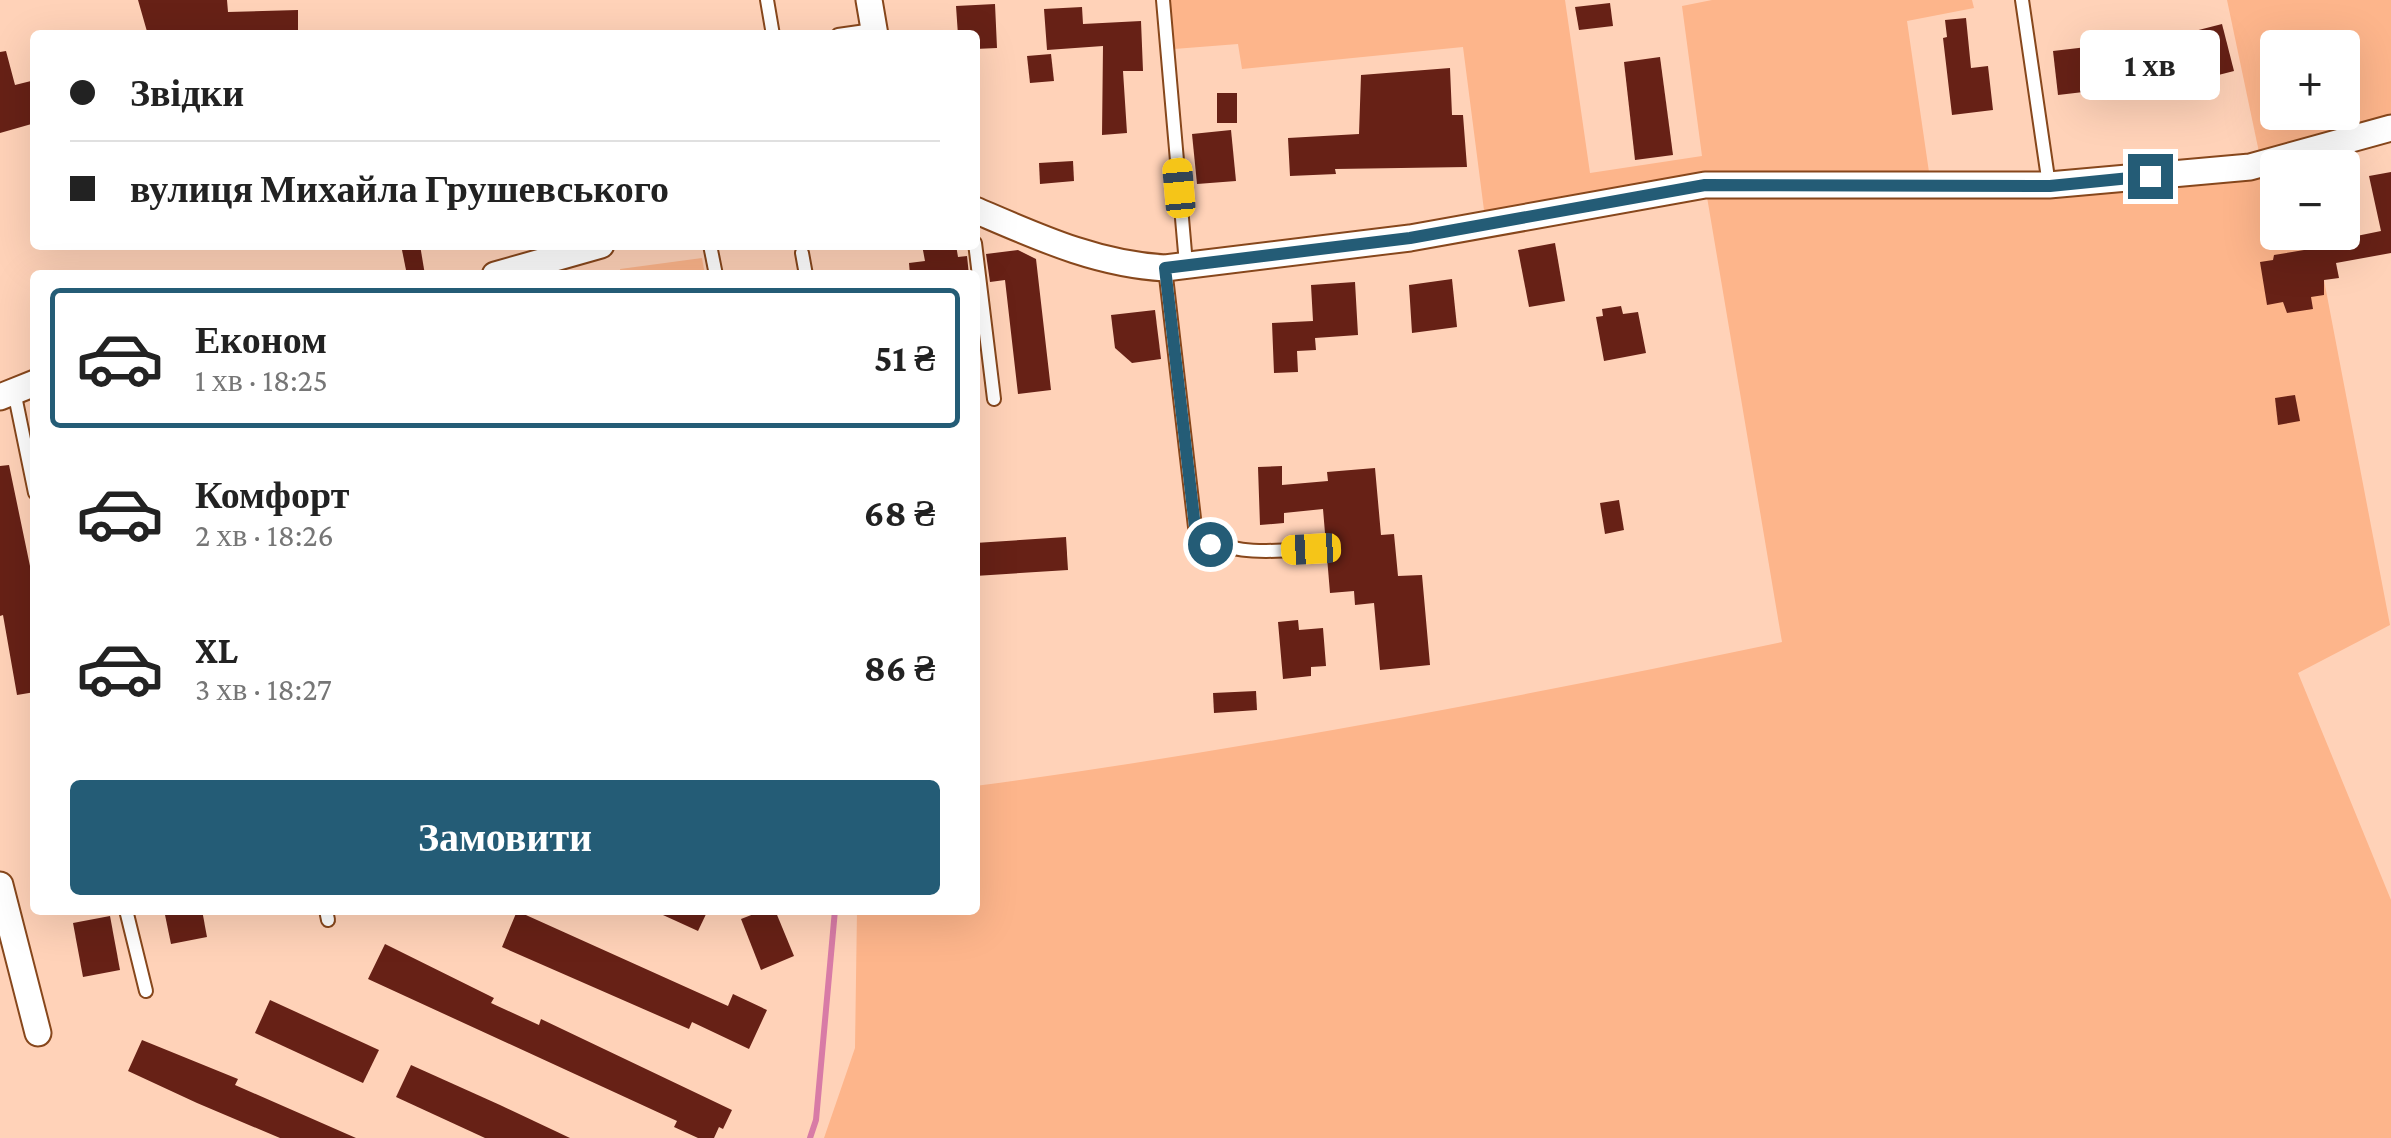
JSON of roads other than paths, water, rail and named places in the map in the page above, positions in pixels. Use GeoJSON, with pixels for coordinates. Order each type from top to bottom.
{"type":"FeatureCollection","features":[{"type":"Feature","properties":{"kind":"street"},"geometry":{"type":"LineString","coordinates":[[869,0],[874,30]]}},
{"type":"Feature","properties":{"kind":"street"},"geometry":{"type":"LineString","coordinates":[[980,212],[1087,256],[1124,266],[1175,266],[1410,238],[1705,185],[2050,186],[2250,167],[2391,128]]}},
{"type":"Feature","properties":{"kind":"street"},"geometry":{"type":"LineString","coordinates":[[517,270],[584,250]]}},
{"type":"Feature","properties":{"kind":"street"},"geometry":{"type":"LineString","coordinates":[[0,885],[38,1033]]}},
{"type":"Feature","properties":{"kind":"lane"},"geometry":{"type":"LineString","coordinates":[[767,0],[772,30]]}},
{"type":"Feature","properties":{"kind":"lane"},"geometry":{"type":"LineString","coordinates":[[1163,0],[1175,266],[1195,527],[1210,544],[1259,552],[1311,549]]}},
{"type":"Feature","properties":{"kind":"lane"},"geometry":{"type":"LineString","coordinates":[[2022,0],[2050,186]]}},
{"type":"Feature","properties":{"kind":"lane"},"geometry":{"type":"LineString","coordinates":[[802,253],[805,270]]}},
{"type":"Feature","properties":{"kind":"lane"},"geometry":{"type":"LineString","coordinates":[[980,284],[994,399]]}},
{"type":"Feature","properties":{"kind":"lane"},"geometry":{"type":"LineString","coordinates":[[16,390],[30,466]]}},
{"type":"Feature","properties":{"kind":"lane"},"geometry":{"type":"LineString","coordinates":[[127,915],[146,992]]}},
{"type":"Feature","properties":{"kind":"waterway"},"geometry":{"type":"LineString","coordinates":[[810,1138],[816,1120],[835,915]]}}]}
